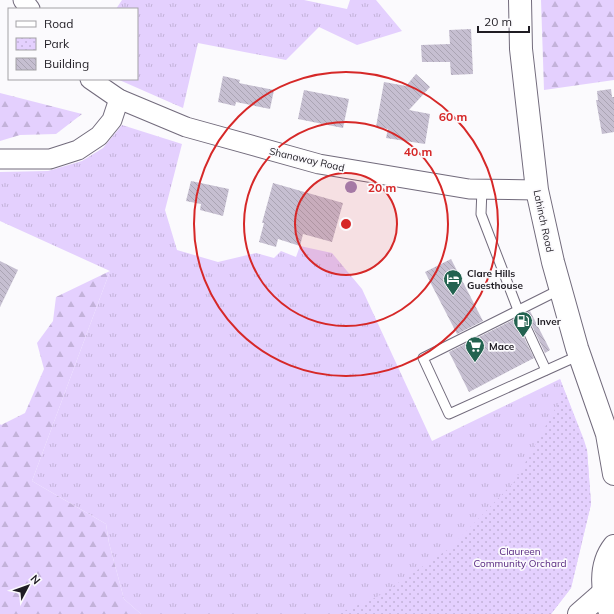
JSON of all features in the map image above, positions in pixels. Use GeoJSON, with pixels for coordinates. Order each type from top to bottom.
{"type":"FeatureCollection","features":[{"type":"Feature","properties":{"kind":"main road","name":"Lahinch Road"},"geometry":{"type":"LineString","coordinates":[[520,0],[521,49],[537,190],[561,288],[580,355],[610,440],[614,474]]}},
{"type":"Feature","properties":{"kind":"main road"},"geometry":{"type":"LineString","coordinates":[[611,614],[603,593],[603,571],[610,551],[614,546]]}},
{"type":"Feature","properties":{"kind":"main road"},"geometry":{"type":"LineString","coordinates":[[579,614],[603,593]]}},
{"type":"Feature","properties":{"kind":"street"},"geometry":{"type":"LineString","coordinates":[[23,0],[29,8]]}},
{"type":"Feature","properties":{"kind":"street","name":"Shanaway Road"},"geometry":{"type":"LineString","coordinates":[[91,80],[119,99],[186,127],[319,164],[469,189],[537,190]]}},
{"type":"Feature","properties":{"kind":"street"},"geometry":{"type":"LineString","coordinates":[[0,159],[50,159],[78,150],[98,136],[112,120],[119,99]]}},
{"type":"Feature","properties":{"kind":"lane"},"geometry":{"type":"LineString","coordinates":[[482,189],[480,214],[518,310],[546,370]]}},
{"type":"Feature","properties":{"kind":"lane"},"geometry":{"type":"LineString","coordinates":[[561,288],[423,358],[449,414],[580,355]]}},
{"type":"Feature","properties":{"kind":"green space"},"geometry":{"type":"Polygon","coordinates":[[[122,0],[304,0],[347,9],[350,0],[376,0],[402,31],[357,45],[319,27],[286,60],[198,43],[183,108],[119,80],[138,80],[138,8],[117,8],[122,0]]]}},
{"type":"Feature","properties":{"kind":"green space"},"geometry":{"type":"Polygon","coordinates":[[[541,0],[614,0],[614,80],[544,90],[541,0]]]}},
{"type":"Feature","properties":{"kind":"green space"},"geometry":{"type":"Polygon","coordinates":[[[0,93],[82,114],[56,134],[20,135],[0,141],[0,93]]]}},
{"type":"Feature","properties":{"kind":"green space"},"geometry":{"type":"Polygon","coordinates":[[[122,125],[182,144],[165,210],[177,250],[218,262],[256,253],[274,258],[281,251],[296,257],[300,246],[332,253],[362,289],[432,441],[560,379],[587,450],[591,504],[571,588],[551,614],[141,614],[124,599],[109,543],[106,524],[32,481],[110,271],[0,221],[0,172],[48,171],[82,161],[103,148],[122,125]]]}},
{"type":"Feature","properties":{"kind":"green space"},"geometry":{"type":"Polygon","coordinates":[[[110,271],[32,481],[106,524],[109,543],[124,599],[141,614],[0,614],[0,424],[1,425],[25,413],[44,369],[37,343],[53,321],[56,297],[110,271]]]}},
{"type":"Feature","properties":{"kind":"green space","name":"Claureen Community Orchard"},"geometry":{"type":"Polygon","coordinates":[[[560,379],[587,450],[591,504],[571,588],[551,614],[337,614],[377,597],[450,548],[515,481],[559,402],[560,379]]]}},
{"type":"Feature","properties":{"kind":"building"},"geometry":{"type":"Polygon","coordinates":[[[471,29],[473,74],[451,75],[450,62],[422,62],[421,45],[450,44],[449,30],[471,29]]]}},
{"type":"Feature","properties":{"kind":"building"},"geometry":{"type":"Polygon","coordinates":[[[416,74],[430,87],[409,110],[430,114],[425,144],[386,138],[388,129],[376,127],[384,82],[406,86],[416,74]]]}},
{"type":"Feature","properties":{"kind":"building"},"geometry":{"type":"Polygon","coordinates":[[[223,76],[240,80],[239,83],[274,90],[270,109],[236,102],[235,106],[218,102],[223,76]]]}},
{"type":"Feature","properties":{"kind":"building"},"geometry":{"type":"Polygon","coordinates":[[[611,89],[612,97],[614,97],[614,132],[602,134],[596,100],[598,100],[597,91],[611,89]]]}},
{"type":"Feature","properties":{"kind":"building"},"geometry":{"type":"Polygon","coordinates":[[[304,90],[349,99],[343,128],[298,119],[304,90]]]}},
{"type":"Feature","properties":{"kind":"building"},"geometry":{"type":"Polygon","coordinates":[[[191,181],[229,189],[223,216],[200,210],[201,204],[186,201],[191,181]]]}},
{"type":"Feature","properties":{"kind":"building"},"geometry":{"type":"Polygon","coordinates":[[[273,183],[343,203],[332,242],[303,234],[300,246],[278,239],[276,247],[259,242],[264,223],[262,223],[273,183]]]}},
{"type":"Feature","properties":{"kind":"building","name":"Clare Hills Guesthouse"},"geometry":{"type":"Polygon","coordinates":[[[451,259],[483,321],[457,334],[425,272],[451,259]]]}},
{"type":"Feature","properties":{"kind":"building"},"geometry":{"type":"Polygon","coordinates":[[[0,261],[18,270],[0,307],[0,261]]]}},
{"type":"Feature","properties":{"kind":"building"},"geometry":{"type":"Polygon","coordinates":[[[530,311],[550,350],[545,353],[526,313],[530,311]]]}},
{"type":"Feature","properties":{"kind":"building"},"geometry":{"type":"Polygon","coordinates":[[[515,319],[534,358],[469,392],[449,352],[515,319]]]}},
{"type":"Feature","properties":{"kind":"place","name":"Clare Hills Guesthouse"},"geometry":{"type":"Point","coordinates":[453,296]}},
{"type":"Feature","properties":{"kind":"place","name":"Inver"},"geometry":{"type":"Point","coordinates":[523,338]}},
{"type":"Feature","properties":{"kind":"place","name":"Mace"},"geometry":{"type":"Point","coordinates":[475,363]}}]}
